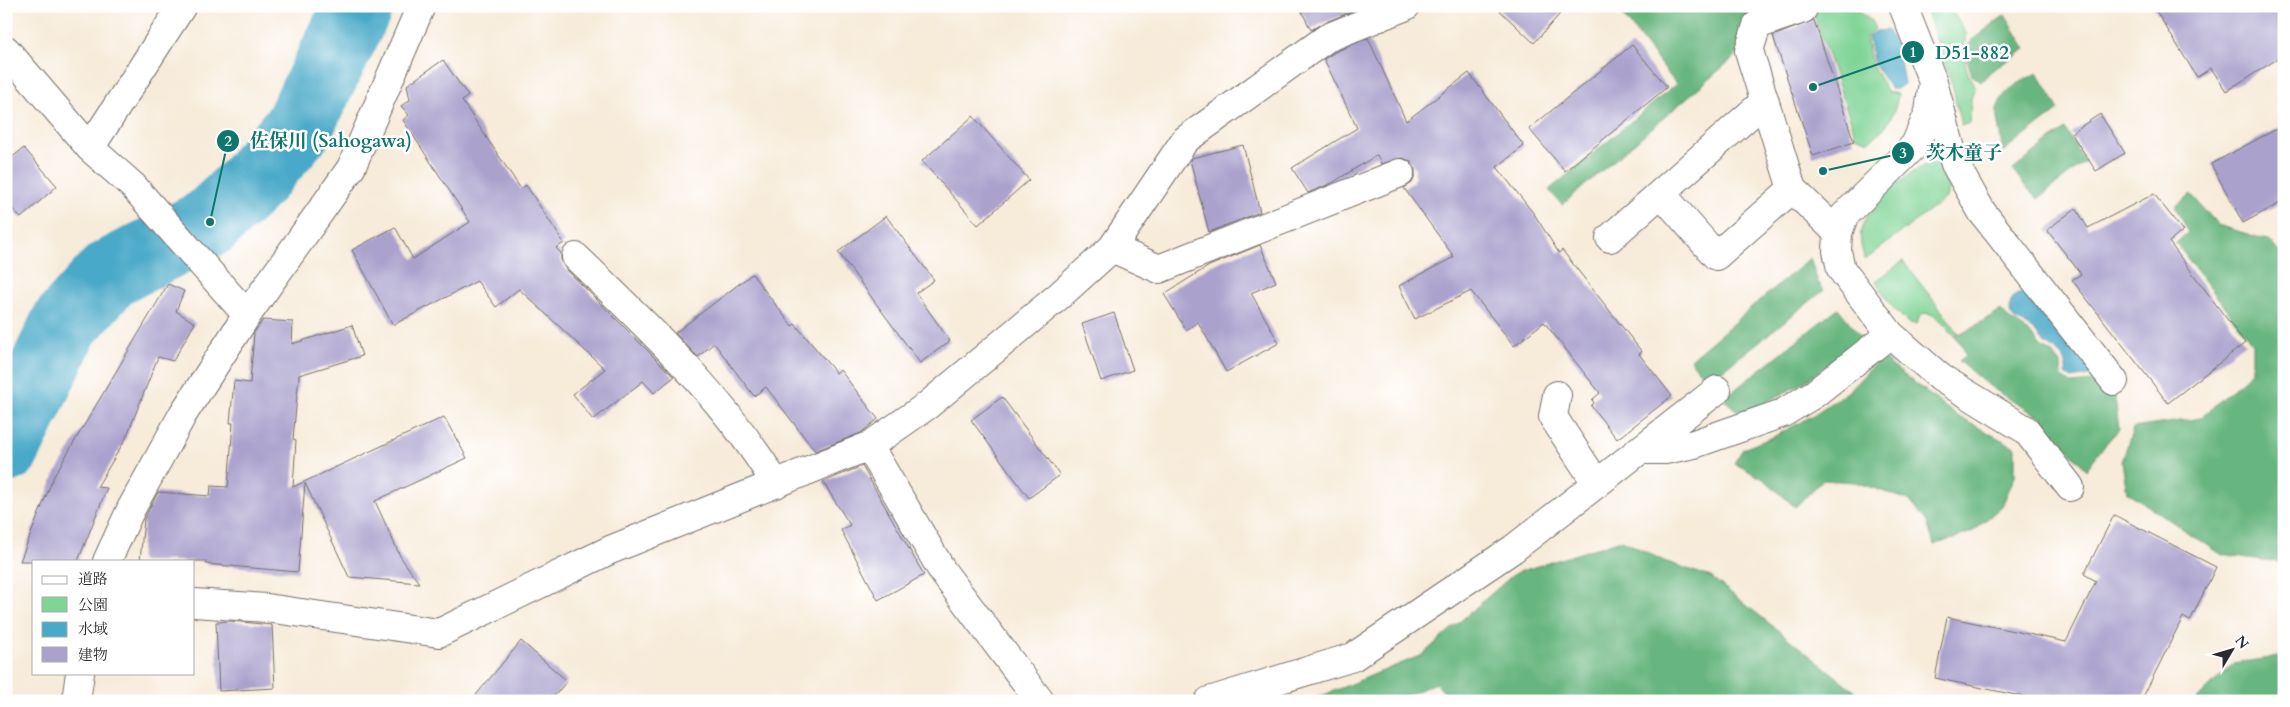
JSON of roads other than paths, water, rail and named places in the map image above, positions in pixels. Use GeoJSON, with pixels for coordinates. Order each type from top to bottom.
{"type":"FeatureCollection","features":[{"type":"Feature","properties":{"kind":"street"},"geometry":{"type":"LineString","coordinates":[[90,148],[182,6]]}},
{"type":"Feature","properties":{"kind":"street"},"geometry":{"type":"LineString","coordinates":[[195,603],[267,608],[439,633],[610,550],[869,446],[928,405],[1060,295],[1112,248],[1185,140],[1327,38],[1406,6]]}},
{"type":"Feature","properties":{"kind":"street"},"geometry":{"type":"LineString","coordinates":[[1904,6],[1933,82],[1955,164],[1969,193],[2114,381]]}},
{"type":"Feature","properties":{"kind":"street"},"geometry":{"type":"LineString","coordinates":[[1803,9],[1757,25],[1750,51],[1792,189],[1838,233]]}},
{"type":"Feature","properties":{"kind":"street"},"geometry":{"type":"LineString","coordinates":[[107,560],[131,508],[183,414],[247,314],[351,168],[418,11]]}},
{"type":"Feature","properties":{"kind":"street"},"geometry":{"type":"LineString","coordinates":[[6,50],[90,148],[132,186],[247,314]]}},
{"type":"Feature","properties":{"kind":"street"},"geometry":{"type":"LineString","coordinates":[[1933,82],[1929,112],[1915,145],[1844,216],[1838,233],[1836,251],[1842,269],[1890,334],[1941,378],[2026,430],[2070,487]]}},
{"type":"Feature","properties":{"kind":"street"},"geometry":{"type":"LineString","coordinates":[[1610,238],[1765,101]]}},
{"type":"Feature","properties":{"kind":"street"},"geometry":{"type":"LineString","coordinates":[[1112,248],[1159,269],[1400,173]]}},
{"type":"Feature","properties":{"kind":"street"},"geometry":{"type":"LineString","coordinates":[[1661,193],[1716,256],[1792,189]]}},
{"type":"Feature","properties":{"kind":"street"},"geometry":{"type":"LineString","coordinates":[[576,257],[675,354],[728,412],[776,484]]}},
{"type":"Feature","properties":{"kind":"street"},"geometry":{"type":"LineString","coordinates":[[1638,450],[1665,450],[1694,444],[1782,413],[1814,394],[1890,334]]}},
{"type":"Feature","properties":{"kind":"street"},"geometry":{"type":"LineString","coordinates":[[1209,701],[1231,697],[1353,657],[1513,548],[1717,390]]}},
{"type":"Feature","properties":{"kind":"street"},"geometry":{"type":"LineString","coordinates":[[1558,395],[1553,417],[1597,484]]}},
{"type":"Feature","properties":{"kind":"street"},"geometry":{"type":"LineString","coordinates":[[869,446],[943,572],[1040,701]]}},
{"type":"Feature","properties":{"kind":"street"},"geometry":{"type":"LineString","coordinates":[[76,701],[80,674]]}},
{"type":"Feature","properties":{"kind":"water"},"geometry":{"type":"Polygon","coordinates":[[[1887,30],[1898,49],[1904,84],[1897,89],[1891,89],[1874,64],[1868,37],[1876,31],[1887,30]]]}},
{"type":"Feature","properties":{"kind":"water"},"geometry":{"type":"Polygon","coordinates":[[[2036,290],[2096,375],[2071,379],[2066,374],[2065,362],[2060,354],[2043,342],[2030,327],[2012,317],[2010,307],[2013,298],[2019,293],[2036,290]]]}},
{"type":"Feature","properties":{"kind":"waterway"},"geometry":{"type":"LineString","coordinates":[[6,448],[65,324],[110,274],[210,222],[248,186],[298,127],[358,6]]}},
{"type":"Feature","properties":{"kind":"place","name":"D51-882"},"geometry":{"type":"Point","coordinates":[1813,87]}},
{"type":"Feature","properties":{"kind":"place","name":"茨木童子"},"geometry":{"type":"Point","coordinates":[1823,171]}},
{"type":"Feature","properties":{"kind":"place","name":"佐保川 (Sahogawa)"},"geometry":{"type":"Point","coordinates":[210,222]}}]}
